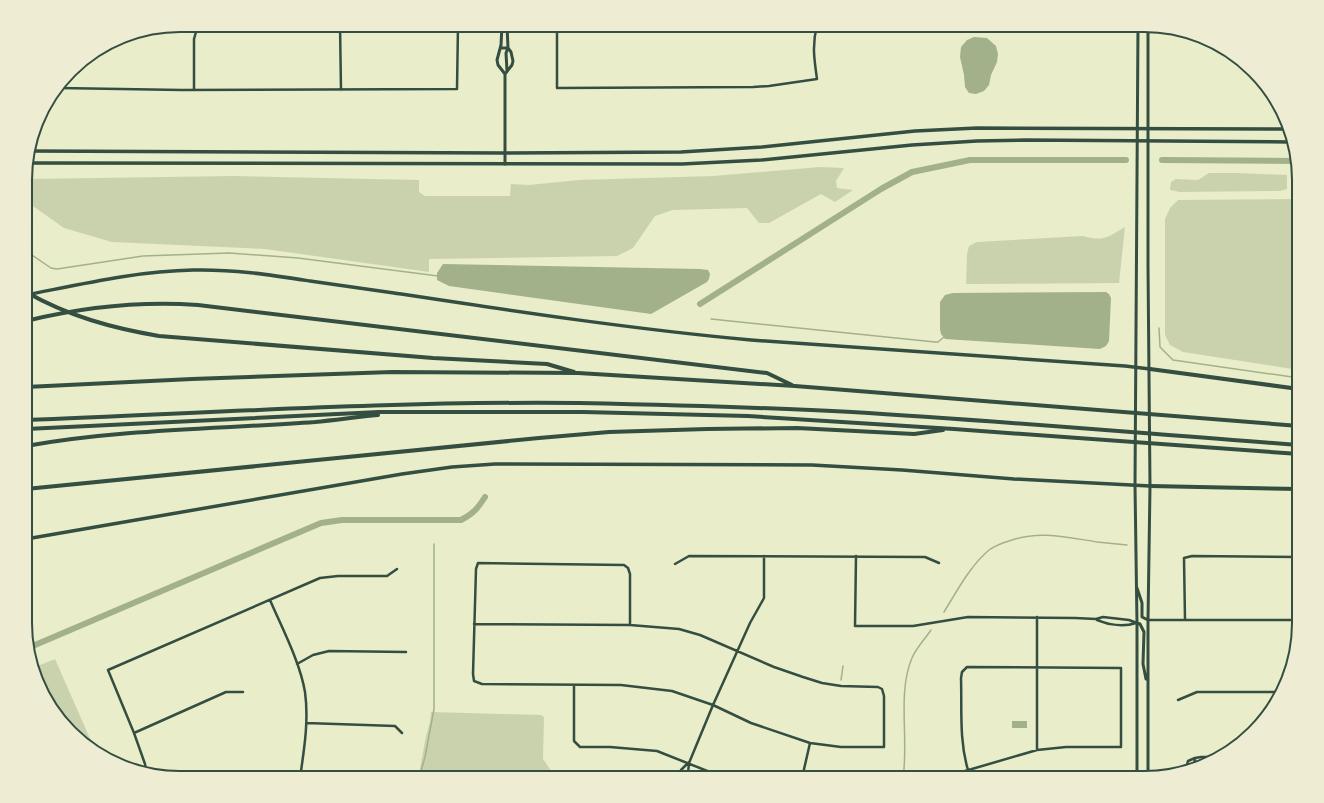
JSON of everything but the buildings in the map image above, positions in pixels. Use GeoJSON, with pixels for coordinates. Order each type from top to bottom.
{"type":"FeatureCollection","features":[{"type":"Feature","properties":{"kind":"highway"},"geometry":{"type":"LineString","coordinates":[[32,295],[60,310],[80,317],[124,330],[159,336],[426,358],[548,364],[578,373]]}},
{"type":"Feature","properties":{"kind":"highway"},"geometry":{"type":"LineString","coordinates":[[32,320],[88,308],[150,303],[198,304],[767,373],[795,386]]}},
{"type":"Feature","properties":{"kind":"highway"},"geometry":{"type":"LineString","coordinates":[[1150,369],[1292,388]]}},
{"type":"Feature","properties":{"kind":"highway"},"geometry":{"type":"LineString","coordinates":[[32,387],[392,372],[578,373],[795,386],[1292,425]]}},
{"type":"Feature","properties":{"kind":"highway"},"geometry":{"type":"LineString","coordinates":[[32,420],[350,406],[576,404],[728,407],[850,412],[1292,444]]}},
{"type":"Feature","properties":{"kind":"highway"},"geometry":{"type":"LineString","coordinates":[[32,429],[402,412],[583,412],[748,416],[1292,454]]}},
{"type":"Feature","properties":{"kind":"highway"},"geometry":{"type":"LineString","coordinates":[[32,445],[62,440],[140,432],[316,422],[402,412]]}},
{"type":"Feature","properties":{"kind":"highway"},"geometry":{"type":"LineString","coordinates":[[32,488],[609,432],[797,428],[914,434],[954,429]]}},
{"type":"Feature","properties":{"kind":"highway"},"geometry":{"type":"LineString","coordinates":[[1150,486],[1292,489]]}},
{"type":"Feature","properties":{"kind":"main road"},"geometry":{"type":"LineString","coordinates":[[502,32],[501,48],[497,60],[498,65],[505,74]]}},
{"type":"Feature","properties":{"kind":"main road"},"geometry":{"type":"LineString","coordinates":[[507,71],[506,53],[508,48],[508,32]]}},
{"type":"Feature","properties":{"kind":"main road"},"geometry":{"type":"LineString","coordinates":[[1137,771],[1137,623],[1134,485],[1138,172],[1138,32]]}},
{"type":"Feature","properties":{"kind":"main road"},"geometry":{"type":"LineString","coordinates":[[1148,32],[1150,369],[1148,771]]}},
{"type":"Feature","properties":{"kind":"main road"},"geometry":{"type":"LineString","coordinates":[[501,48],[508,48]]}},
{"type":"Feature","properties":{"kind":"main road"},"geometry":{"type":"LineString","coordinates":[[505,164],[505,74],[512,65],[513,61],[511,52],[508,48]]}},
{"type":"Feature","properties":{"kind":"main road"},"geometry":{"type":"LineString","coordinates":[[35,151],[505,153],[705,150],[774,146],[915,131],[977,128],[1283,129]]}},
{"type":"Feature","properties":{"kind":"main road"},"geometry":{"type":"LineString","coordinates":[[33,163],[682,164],[790,158],[930,143],[1000,140],[1287,142]]}},
{"type":"Feature","properties":{"kind":"main road"},"geometry":{"type":"LineString","coordinates":[[32,294],[110,278],[158,272],[201,270],[243,272],[690,335],[1150,369]]}},
{"type":"Feature","properties":{"kind":"main road"},"geometry":{"type":"LineString","coordinates":[[32,538],[402,474],[488,464],[812,465],[1150,486]]}},
{"type":"Feature","properties":{"kind":"main road"},"geometry":{"type":"LineString","coordinates":[[1136,587],[1142,604],[1142,617],[1148,620]]}},
{"type":"Feature","properties":{"kind":"main road"},"geometry":{"type":"LineString","coordinates":[[1137,623],[1140,624],[1144,632],[1143,664],[1148,689]]}},
{"type":"Feature","properties":{"kind":"street"},"geometry":{"type":"LineString","coordinates":[[194,90],[194,39],[196,32]]}},
{"type":"Feature","properties":{"kind":"street"},"geometry":{"type":"LineString","coordinates":[[340,32],[340,90]]}},
{"type":"Feature","properties":{"kind":"street"},"geometry":{"type":"LineString","coordinates":[[64,88],[194,90],[457,89],[458,32]]}},
{"type":"Feature","properties":{"kind":"street"},"geometry":{"type":"LineString","coordinates":[[557,32],[557,88],[753,87],[818,79],[813,51],[816,32]]}},
{"type":"Feature","properties":{"kind":"street"},"geometry":{"type":"LineString","coordinates":[[674,564],[689,556],[925,557],[939,563]]}},
{"type":"Feature","properties":{"kind":"street"},"geometry":{"type":"LineString","coordinates":[[688,771],[689,762],[713,704],[737,651],[764,598],[764,556]]}},
{"type":"Feature","properties":{"kind":"street"},"geometry":{"type":"LineString","coordinates":[[856,556],[855,626],[912,626],[968,617],[1096,619],[1103,617],[1129,620],[1137,623]]}},
{"type":"Feature","properties":{"kind":"street"},"geometry":{"type":"LineString","coordinates":[[1184,620],[1184,558],[1192,556],[1292,556]]}},
{"type":"Feature","properties":{"kind":"street"},"geometry":{"type":"LineString","coordinates":[[474,624],[630,626],[679,629],[700,635],[785,671],[822,683],[841,686],[878,687],[882,689],[884,696],[884,747],[841,747],[810,744],[751,723],[713,704],[672,691],[621,685],[574,686],[482,684],[474,681],[474,624],[476,570],[478,563],[624,565],[628,568],[630,574],[630,626]]}},
{"type":"Feature","properties":{"kind":"street"},"geometry":{"type":"LineString","coordinates":[[146,767],[108,670],[328,576],[387,576],[397,569]]}},
{"type":"Feature","properties":{"kind":"street"},"geometry":{"type":"LineString","coordinates":[[270,600],[297,664],[305,692],[306,723],[301,771]]}},
{"type":"Feature","properties":{"kind":"street"},"geometry":{"type":"LineString","coordinates":[[1037,617],[1037,750]]}},
{"type":"Feature","properties":{"kind":"street"},"geometry":{"type":"LineString","coordinates":[[1096,619],[1104,623],[1128,626],[1137,623]]}},
{"type":"Feature","properties":{"kind":"street"},"geometry":{"type":"LineString","coordinates":[[1148,620],[1292,620]]}},
{"type":"Feature","properties":{"kind":"street"},"geometry":{"type":"LineString","coordinates":[[297,664],[313,655],[329,651],[406,652]]}},
{"type":"Feature","properties":{"kind":"street"},"geometry":{"type":"LineString","coordinates":[[965,771],[1037,750],[1066,747],[1121,747],[1120,668],[967,667],[962,672],[961,678],[961,734],[963,752],[968,770]]}},
{"type":"Feature","properties":{"kind":"street"},"geometry":{"type":"LineString","coordinates":[[574,686],[574,741],[580,747],[657,750],[710,771]]}},
{"type":"Feature","properties":{"kind":"street"},"geometry":{"type":"LineString","coordinates":[[134,734],[226,692],[243,692]]}},
{"type":"Feature","properties":{"kind":"street"},"geometry":{"type":"LineString","coordinates":[[1178,700],[1197,692],[1275,692]]}},
{"type":"Feature","properties":{"kind":"street"},"geometry":{"type":"LineString","coordinates":[[306,723],[395,726],[402,733]]}},
{"type":"Feature","properties":{"kind":"street"},"geometry":{"type":"LineString","coordinates":[[804,771],[810,744]]}},
{"type":"Feature","properties":{"kind":"street"},"geometry":{"type":"LineString","coordinates":[[1187,764],[1188,761],[1195,758],[1206,758]]}},
{"type":"Feature","properties":{"kind":"street"},"geometry":{"type":"LineString","coordinates":[[1194,762],[1195,758]]}},
{"type":"Feature","properties":{"kind":"street"},"geometry":{"type":"LineString","coordinates":[[680,771],[689,762]]}},
{"type":"Feature","properties":{"kind":"shaded area"},"geometry":{"type":"Polygon","coordinates":[[[974,37],[987,38],[996,46],[998,54],[997,62],[991,75],[989,85],[984,91],[976,94],[969,93],[965,87],[960,57],[961,47],[967,40],[974,37]]]}},
{"type":"Feature","properties":{"kind":"shaded area"},"geometry":{"type":"Polygon","coordinates":[[[820,167],[844,168],[836,181],[837,188],[853,190],[835,202],[821,194],[769,223],[759,223],[747,208],[673,210],[655,216],[633,248],[617,256],[429,259],[429,272],[265,249],[112,242],[64,228],[32,205],[32,179],[233,176],[419,180],[419,192],[425,196],[510,196],[511,184],[529,185],[579,180],[713,176],[820,167]]]}},
{"type":"Feature","properties":{"kind":"shaded area"},"geometry":{"type":"Polygon","coordinates":[[[1209,173],[1287,175],[1287,189],[1280,191],[1180,192],[1170,190],[1171,182],[1176,179],[1198,180],[1209,173]]]}},
{"type":"Feature","properties":{"kind":"shaded area"},"geometry":{"type":"Polygon","coordinates":[[[1292,199],[1292,369],[1183,352],[1170,345],[1165,335],[1165,219],[1170,208],[1178,200],[1292,199]]]}},
{"type":"Feature","properties":{"kind":"shaded area"},"geometry":{"type":"Polygon","coordinates":[[[1125,227],[1119,283],[966,284],[967,254],[969,246],[977,242],[1083,236],[1096,239],[1110,236],[1125,227]]]}},
{"type":"Feature","properties":{"kind":"shaded area"},"geometry":{"type":"Polygon","coordinates":[[[443,264],[700,269],[708,270],[710,274],[707,282],[651,314],[449,286],[437,280],[437,273],[443,264]]]}},
{"type":"Feature","properties":{"kind":"shaded area"},"geometry":{"type":"Polygon","coordinates":[[[1106,292],[1111,298],[1109,341],[1106,346],[1100,349],[945,339],[941,334],[940,302],[945,295],[953,293],[1106,292]]]}},
{"type":"Feature","properties":{"kind":"shaded area"},"geometry":{"type":"Polygon","coordinates":[[[55,659],[91,741],[75,728],[57,705],[47,689],[38,666],[55,659]]]}},
{"type":"Feature","properties":{"kind":"shaded area"},"geometry":{"type":"Polygon","coordinates":[[[431,712],[541,715],[544,717],[543,759],[551,771],[420,771],[431,712]]]}},
{"type":"Feature","properties":{"kind":"shaded area"},"geometry":{"type":"Polygon","coordinates":[[[1012,721],[1027,721],[1027,728],[1012,728],[1012,721]]]}},
{"type":"Feature","properties":{"kind":"waterway"},"geometry":{"type":"LineString","coordinates":[[700,304],[881,189],[912,172],[970,160],[1126,160]]}},
{"type":"Feature","properties":{"kind":"waterway"},"geometry":{"type":"LineString","coordinates":[[1162,160],[1291,161]]}},
{"type":"Feature","properties":{"kind":"waterway"},"geometry":{"type":"LineString","coordinates":[[32,255],[51,268],[57,269],[143,256],[229,253],[298,258],[438,276]]}},
{"type":"Feature","properties":{"kind":"waterway"},"geometry":{"type":"LineString","coordinates":[[711,319],[935,342],[938,342],[944,337]]}},
{"type":"Feature","properties":{"kind":"waterway"},"geometry":{"type":"LineString","coordinates":[[1159,328],[1160,347],[1173,360],[1292,377]]}},
{"type":"Feature","properties":{"kind":"waterway"},"geometry":{"type":"LineString","coordinates":[[34,646],[321,523],[342,520],[461,520],[475,510],[485,497]]}},
{"type":"Feature","properties":{"kind":"waterway"},"geometry":{"type":"LineString","coordinates":[[944,612],[964,579],[982,556],[989,550],[1004,543],[1020,538],[1041,535],[1127,545]]}},
{"type":"Feature","properties":{"kind":"waterway"},"geometry":{"type":"LineString","coordinates":[[421,771],[434,709],[434,544]]}},
{"type":"Feature","properties":{"kind":"waterway"},"geometry":{"type":"LineString","coordinates":[[903,771],[905,686],[912,658],[918,647],[931,630]]}},
{"type":"Feature","properties":{"kind":"waterway"},"geometry":{"type":"LineString","coordinates":[[841,680],[843,666]]}}]}
